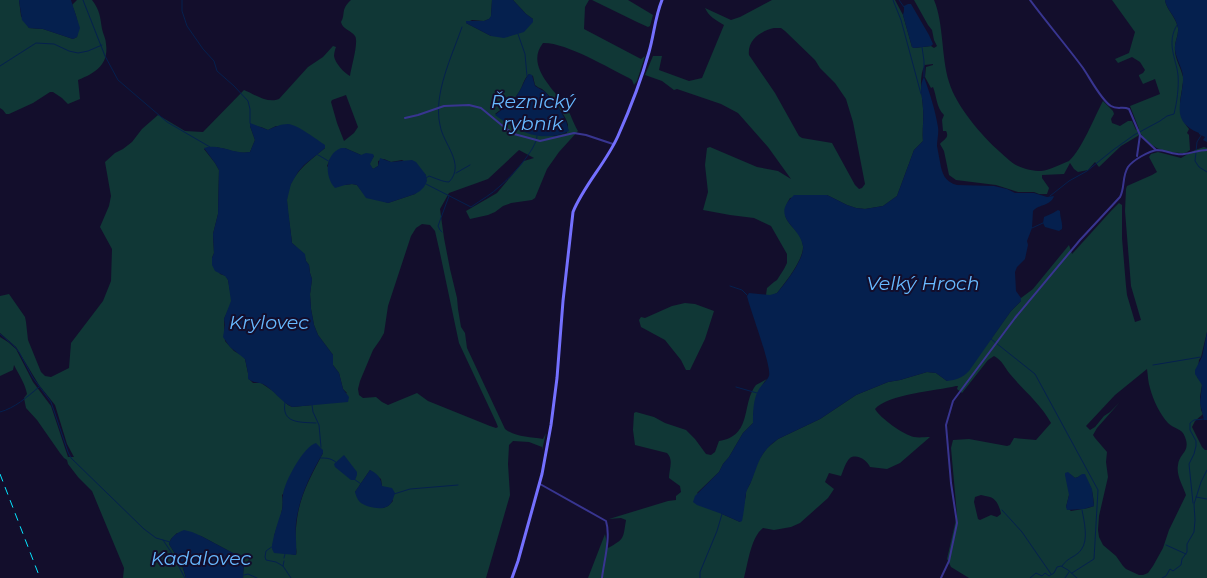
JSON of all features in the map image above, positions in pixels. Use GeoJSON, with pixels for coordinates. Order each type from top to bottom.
{"type":"FeatureCollection","features":[{"type":"Feature","properties":{"kind":"main road"},"geometry":{"type":"LineString","coordinates":[[512,578],[540,484],[551,425],[573,212],[578,200],[614,144],[643,72],[650,49],[656,15],[662,0]]}},
{"type":"Feature","properties":{"kind":"street"},"geometry":{"type":"LineString","coordinates":[[1030,0],[1107,103],[1115,108],[1125,107],[1129,109],[1140,134],[1156,150]]}},
{"type":"Feature","properties":{"kind":"street"},"geometry":{"type":"LineString","coordinates":[[406,118],[418,116],[444,106],[468,105],[481,108],[514,134],[540,141],[574,133],[614,144]]}},
{"type":"Feature","properties":{"kind":"street"},"geometry":{"type":"LineString","coordinates":[[1137,158],[1140,134]]}},
{"type":"Feature","properties":{"kind":"street"},"geometry":{"type":"LineString","coordinates":[[941,578],[949,561],[957,522],[951,483],[946,425],[953,401],[1015,318],[1080,240],[1120,197],[1128,167],[1137,158],[1156,150],[1183,155],[1207,150]]}},
{"type":"Feature","properties":{"kind":"street"},"geometry":{"type":"LineString","coordinates":[[540,484],[606,521],[608,538],[602,578]]}},
{"type":"Feature","properties":{"kind":"green space"},"geometry":{"type":"Polygon","coordinates":[[[0,0],[19,0],[21,16],[29,28],[43,29],[73,39],[77,37],[78,24],[72,5],[77,0],[92,0],[99,14],[106,40],[106,51],[105,58],[100,67],[78,80],[80,99],[68,104],[53,92],[50,92],[33,103],[9,114],[6,114],[0,108],[0,0]]]}},
{"type":"Feature","properties":{"kind":"green space"},"geometry":{"type":"Polygon","coordinates":[[[351,0],[492,0],[491,17],[489,19],[484,21],[472,20],[466,23],[491,36],[533,19],[513,0],[589,0],[585,7],[584,29],[641,59],[645,56],[634,85],[629,78],[587,56],[563,47],[543,43],[538,52],[539,69],[568,110],[578,131],[547,169],[535,198],[532,200],[511,203],[488,215],[470,219],[466,211],[497,193],[524,161],[534,158],[519,150],[488,179],[449,193],[440,209],[461,327],[465,333],[467,348],[505,429],[518,435],[543,439],[546,433],[542,450],[542,447],[529,442],[513,441],[509,445],[510,495],[486,578],[243,578],[244,559],[201,536],[177,533],[169,544],[182,565],[186,578],[123,578],[124,568],[92,491],[78,477],[37,420],[26,408],[24,398],[27,394],[26,390],[14,365],[13,370],[0,376],[0,337],[16,349],[33,382],[51,406],[68,457],[74,457],[67,444],[55,405],[39,385],[16,347],[0,333],[0,296],[9,294],[25,317],[28,340],[41,372],[45,376],[51,377],[69,368],[71,343],[103,301],[111,281],[112,249],[100,227],[111,196],[105,162],[132,142],[142,129],[158,115],[185,131],[203,132],[244,90],[266,99],[279,99],[308,67],[323,57],[333,46],[336,47],[334,56],[336,62],[350,76],[356,39],[353,34],[343,27],[341,22],[344,9],[351,0]],[[529,74],[514,99],[495,114],[554,136],[567,133],[567,121],[553,100],[535,85],[533,76],[529,74]],[[346,95],[331,102],[344,141],[358,127],[346,95]],[[250,126],[255,140],[250,152],[244,153],[215,147],[204,149],[219,170],[218,214],[213,234],[214,253],[212,258],[220,274],[226,276],[228,280],[232,301],[224,319],[225,341],[245,359],[249,379],[253,383],[261,383],[292,407],[312,405],[347,393],[343,389],[339,373],[333,365],[333,355],[318,335],[314,325],[310,294],[312,279],[309,265],[304,254],[292,243],[287,200],[291,184],[300,170],[325,148],[276,126],[268,130],[250,126]],[[345,148],[330,159],[327,166],[345,185],[357,185],[364,194],[388,203],[415,194],[426,181],[426,175],[402,160],[391,162],[384,159],[378,161],[378,166],[373,169],[369,164],[374,156],[361,155],[345,148]],[[422,224],[416,228],[411,236],[388,306],[384,333],[373,350],[360,381],[359,395],[363,398],[376,397],[388,405],[417,393],[428,401],[496,428],[498,427],[496,422],[459,343],[435,231],[430,225],[422,224]],[[323,450],[282,495],[281,516],[274,536],[285,553],[296,555],[295,537],[299,510],[304,493],[323,450]],[[370,470],[355,492],[383,508],[393,501],[382,486],[381,479],[370,470]]]}},
{"type":"Feature","properties":{"kind":"green space"},"geometry":{"type":"Polygon","coordinates":[[[592,0],[628,0],[653,15],[650,26],[648,27],[592,0]]]}},
{"type":"Feature","properties":{"kind":"green space"},"geometry":{"type":"Polygon","coordinates":[[[772,0],[895,0],[903,15],[912,47],[931,46],[934,48],[937,46],[932,30],[914,0],[934,0],[939,19],[946,72],[957,101],[978,129],[1015,165],[1041,171],[1069,161],[1074,156],[1103,101],[1113,111],[1112,123],[1120,126],[1128,121],[1132,121],[1136,130],[1139,129],[1130,106],[1160,94],[1155,79],[1143,84],[1139,75],[1145,70],[1140,62],[1132,57],[1118,63],[1115,59],[1129,53],[1135,32],[1112,0],[1165,0],[1178,28],[1175,51],[1183,78],[1180,110],[1183,120],[1189,129],[1187,133],[1189,135],[1190,150],[1184,153],[1160,149],[1154,147],[1141,134],[1121,146],[1099,167],[1095,162],[1088,170],[1078,172],[1070,163],[1064,174],[1042,175],[1049,188],[1047,194],[1018,192],[996,185],[956,180],[949,175],[944,151],[940,144],[946,139],[947,135],[946,131],[943,131],[942,120],[944,115],[938,105],[933,87],[931,88],[925,77],[926,67],[933,64],[925,64],[921,81],[923,141],[914,150],[897,196],[883,206],[865,209],[847,205],[827,195],[790,198],[785,214],[801,239],[802,251],[793,271],[777,293],[766,295],[767,288],[777,280],[784,269],[787,263],[787,254],[771,226],[754,218],[703,210],[708,192],[705,165],[707,148],[710,147],[757,167],[778,171],[791,179],[768,147],[738,113],[721,104],[677,89],[674,90],[662,81],[645,75],[653,56],[662,56],[659,70],[689,81],[702,78],[724,25],[711,16],[705,8],[731,20],[772,0]],[[781,28],[769,29],[756,37],[750,45],[749,55],[775,93],[799,136],[832,143],[855,185],[859,189],[862,188],[865,184],[853,122],[846,99],[815,60],[781,28]]]}},
{"type":"Feature","properties":{"kind":"green space"},"geometry":{"type":"Polygon","coordinates":[[[1207,148],[1207,332],[1199,360],[1197,377],[1202,385],[1200,397],[1203,414],[1195,421],[1192,427],[1202,447],[1207,450],[1207,578],[969,578],[951,567],[947,559],[957,515],[951,448],[953,440],[969,439],[1007,446],[1010,445],[1014,438],[1036,440],[1051,423],[1037,403],[994,356],[988,360],[962,393],[957,389],[958,386],[956,386],[901,396],[881,404],[875,409],[887,421],[904,433],[914,437],[930,437],[900,463],[887,469],[870,467],[865,460],[856,456],[849,459],[841,476],[829,473],[825,482],[834,489],[828,498],[800,523],[791,527],[774,530],[763,528],[759,532],[750,551],[744,578],[588,578],[605,534],[608,548],[622,537],[626,520],[621,518],[609,519],[676,500],[676,496],[681,492],[680,486],[669,478],[671,462],[667,453],[635,445],[633,430],[634,413],[654,417],[686,430],[706,454],[711,455],[715,452],[719,441],[730,438],[737,433],[745,418],[751,393],[756,385],[767,379],[756,400],[753,423],[743,433],[719,472],[697,493],[722,514],[740,522],[746,491],[758,461],[767,448],[778,439],[820,419],[856,395],[888,382],[927,372],[936,373],[947,381],[991,339],[1011,311],[1021,301],[1021,298],[1033,289],[1069,245],[1072,254],[1119,203],[1122,205],[1122,238],[1127,295],[1135,322],[1141,320],[1131,286],[1125,211],[1126,189],[1127,186],[1157,172],[1149,157],[1151,154],[1158,152],[1181,158],[1195,150],[1207,148]],[[1147,369],[1115,395],[1086,426],[1090,430],[1095,427],[1120,402],[1093,435],[1107,452],[1108,477],[1099,516],[1098,530],[1103,545],[1116,556],[1126,569],[1139,575],[1148,573],[1153,566],[1186,495],[1178,469],[1179,461],[1187,446],[1185,437],[1180,430],[1168,423],[1160,411],[1151,393],[1147,369]],[[1070,474],[1069,495],[1066,507],[1071,511],[1094,506],[1091,489],[1088,482],[1081,475],[1075,478],[1070,474]],[[981,495],[975,497],[974,502],[978,519],[980,520],[991,515],[997,517],[1001,514],[998,504],[992,498],[981,495]]]}},
{"type":"Feature","properties":{"kind":"green space"},"geometry":{"type":"Polygon","coordinates":[[[685,303],[695,304],[714,311],[705,339],[690,370],[686,370],[681,360],[665,340],[641,327],[639,320],[641,317],[645,318],[672,306],[685,303]]]}},
{"type":"Feature","properties":{"kind":"water"},"geometry":{"type":"Polygon","coordinates":[[[19,0],[71,0],[80,28],[77,37],[73,39],[43,29],[29,28],[22,20],[19,0]]]}},
{"type":"Feature","properties":{"kind":"water"},"geometry":{"type":"Polygon","coordinates":[[[492,0],[513,0],[533,19],[533,22],[524,32],[504,38],[491,36],[466,23],[466,21],[484,21],[489,19],[491,16],[492,0]]]}},
{"type":"Feature","properties":{"kind":"water"},"geometry":{"type":"Polygon","coordinates":[[[1165,0],[1207,0],[1207,142],[1203,140],[1205,137],[1184,123],[1181,117],[1180,104],[1183,76],[1175,47],[1178,28],[1165,0]]]}},
{"type":"Feature","properties":{"kind":"water"},"geometry":{"type":"Polygon","coordinates":[[[911,4],[929,35],[933,44],[931,46],[912,47],[903,15],[904,6],[911,4]]]}},
{"type":"Feature","properties":{"kind":"water","name":"Řeznický rybník"},"geometry":{"type":"Polygon","coordinates":[[[529,74],[532,75],[535,86],[545,92],[557,105],[569,131],[549,136],[530,134],[521,131],[495,115],[514,99],[529,74]]]}},
{"type":"Feature","properties":{"kind":"water","name":"Velký Hroch"},"geometry":{"type":"Polygon","coordinates":[[[924,77],[938,129],[937,146],[942,170],[947,180],[957,185],[994,186],[1015,193],[1034,193],[1047,197],[1054,196],[1050,202],[1033,211],[1032,228],[1027,241],[1025,259],[1015,272],[1016,291],[1021,301],[1011,311],[969,371],[961,377],[947,381],[936,373],[927,372],[888,382],[856,395],[820,419],[778,439],[763,453],[758,463],[746,493],[742,521],[740,522],[697,505],[693,502],[695,496],[719,472],[743,433],[753,423],[756,397],[759,389],[769,376],[764,350],[747,296],[749,293],[770,295],[777,293],[794,271],[801,257],[803,246],[801,239],[785,216],[784,210],[787,203],[794,195],[827,195],[847,205],[865,209],[883,206],[897,196],[914,150],[923,141],[921,89],[924,77]]]}},
{"type":"Feature","properties":{"kind":"water","name":"Krylovec"},"geometry":{"type":"Polygon","coordinates":[[[250,123],[268,130],[283,125],[292,125],[325,145],[325,148],[298,172],[291,184],[287,200],[292,243],[305,254],[309,265],[312,279],[310,294],[314,325],[318,335],[333,355],[333,365],[339,373],[343,389],[349,397],[348,402],[292,407],[263,384],[248,379],[245,359],[230,347],[223,337],[224,319],[231,301],[228,280],[225,276],[215,271],[212,265],[214,253],[213,234],[218,214],[219,170],[204,148],[216,147],[238,152],[250,152],[255,140],[250,123]]]}},
{"type":"Feature","properties":{"kind":"water"},"geometry":{"type":"Polygon","coordinates":[[[341,148],[361,155],[366,153],[373,154],[374,156],[370,164],[373,169],[378,166],[380,158],[391,162],[412,160],[416,162],[426,175],[427,181],[424,187],[415,194],[388,203],[366,198],[357,185],[352,184],[335,188],[329,178],[328,166],[331,156],[341,148]]]}},
{"type":"Feature","properties":{"kind":"water"},"geometry":{"type":"Polygon","coordinates":[[[1058,210],[1060,211],[1062,229],[1059,231],[1045,227],[1043,223],[1044,217],[1058,210]]]}},
{"type":"Feature","properties":{"kind":"water"},"geometry":{"type":"Polygon","coordinates":[[[1207,332],[1207,420],[1204,420],[1200,403],[1202,385],[1195,374],[1195,370],[1202,357],[1207,332]]]}},
{"type":"Feature","properties":{"kind":"water"},"geometry":{"type":"Polygon","coordinates":[[[316,443],[323,450],[323,453],[302,496],[296,523],[296,555],[274,553],[272,545],[282,510],[284,489],[295,465],[306,451],[316,443]]]}},
{"type":"Feature","properties":{"kind":"water"},"geometry":{"type":"Polygon","coordinates":[[[344,455],[357,472],[355,480],[351,480],[335,467],[334,464],[344,455]]]}},
{"type":"Feature","properties":{"kind":"water"},"geometry":{"type":"Polygon","coordinates":[[[370,470],[379,476],[382,486],[392,488],[395,493],[390,505],[383,508],[370,507],[361,503],[357,498],[355,492],[370,470]]]}},
{"type":"Feature","properties":{"kind":"water"},"geometry":{"type":"Polygon","coordinates":[[[1068,472],[1075,478],[1085,474],[1092,489],[1094,506],[1084,509],[1067,510],[1069,495],[1065,473],[1068,472]]]}},
{"type":"Feature","properties":{"kind":"water","name":"Kadalovec"},"geometry":{"type":"Polygon","coordinates":[[[184,530],[201,536],[244,559],[243,578],[186,578],[182,565],[169,544],[174,536],[184,530]]]}},
{"type":"Feature","properties":{"kind":"waterway"},"geometry":{"type":"LineString","coordinates":[[83,0],[105,56],[118,80],[167,122],[210,147]]}},
{"type":"Feature","properties":{"kind":"waterway"},"geometry":{"type":"LineString","coordinates":[[182,0],[182,11],[187,26],[214,61],[217,71],[248,101],[250,123]]}},
{"type":"Feature","properties":{"kind":"waterway"},"geometry":{"type":"LineString","coordinates":[[893,0],[901,20],[921,94]]}},
{"type":"Feature","properties":{"kind":"waterway"},"geometry":{"type":"LineString","coordinates":[[899,0],[904,7]]}},
{"type":"Feature","properties":{"kind":"waterway"},"geometry":{"type":"LineString","coordinates":[[1050,196],[1069,181],[1087,171],[1134,135],[1174,114],[1178,94],[1178,80],[1172,38],[1177,25]]}},
{"type":"Feature","properties":{"kind":"waterway"},"geometry":{"type":"LineString","coordinates":[[426,178],[429,176],[449,182],[454,175],[454,161],[440,125],[439,101],[445,75],[462,27]]}},
{"type":"Feature","properties":{"kind":"waterway"},"geometry":{"type":"LineString","coordinates":[[518,34],[525,54],[527,76]]}},
{"type":"Feature","properties":{"kind":"waterway"},"geometry":{"type":"LineString","coordinates":[[0,66],[36,43],[54,44],[78,53],[102,45]]}},
{"type":"Feature","properties":{"kind":"waterway"},"geometry":{"type":"LineString","coordinates":[[922,47],[924,77]]}},
{"type":"Feature","properties":{"kind":"waterway"},"geometry":{"type":"LineString","coordinates":[[1202,134],[1197,142],[1195,161],[1199,167],[1207,172]]}},
{"type":"Feature","properties":{"kind":"waterway"},"geometry":{"type":"LineString","coordinates":[[424,183],[471,207],[494,192],[516,170],[533,148],[537,136]]}},
{"type":"Feature","properties":{"kind":"waterway"},"geometry":{"type":"LineString","coordinates":[[316,154],[330,162]]}},
{"type":"Feature","properties":{"kind":"waterway"},"geometry":{"type":"LineString","coordinates":[[456,173],[470,165]]}},
{"type":"Feature","properties":{"kind":"waterway"},"geometry":{"type":"LineString","coordinates":[[442,232],[438,226],[449,196]]}},
{"type":"Feature","properties":{"kind":"waterway"},"geometry":{"type":"LineString","coordinates":[[1032,228],[1043,223]]}},
{"type":"Feature","properties":{"kind":"waterway"},"geometry":{"type":"LineString","coordinates":[[730,286],[742,290],[747,295]]}},
{"type":"Feature","properties":{"kind":"waterway"},"geometry":{"type":"LineString","coordinates":[[0,334],[19,352],[33,378],[51,402],[71,458],[144,529],[156,538],[170,542]]}},
{"type":"Feature","properties":{"kind":"waterway"},"geometry":{"type":"LineString","coordinates":[[991,339],[1035,374],[1098,490],[1094,559],[1072,573]]}},
{"type":"Feature","properties":{"kind":"waterway"},"geometry":{"type":"LineString","coordinates":[[1153,365],[1201,357]]}},
{"type":"Feature","properties":{"kind":"waterway"},"geometry":{"type":"LineString","coordinates":[[0,412],[16,405],[39,387]]}},
{"type":"Feature","properties":{"kind":"waterway"},"geometry":{"type":"LineString","coordinates":[[736,387],[757,393]]}},
{"type":"Feature","properties":{"kind":"waterway"},"geometry":{"type":"LineString","coordinates":[[285,402],[286,414],[289,418],[298,422],[316,423]]}},
{"type":"Feature","properties":{"kind":"waterway"},"geometry":{"type":"LineString","coordinates":[[312,405],[319,425],[321,447]]}},
{"type":"Feature","properties":{"kind":"waterway"},"geometry":{"type":"LineString","coordinates":[[1193,503],[1189,464],[1194,454],[1196,441],[1190,430],[1190,423],[1194,420],[1204,419]]}},
{"type":"Feature","properties":{"kind":"waterway"},"geometry":{"type":"LineString","coordinates":[[320,458],[333,460],[337,463]]}},
{"type":"Feature","properties":{"kind":"waterway"},"geometry":{"type":"LineString","coordinates":[[1162,578],[1166,576],[1170,569],[1173,571],[1181,565],[1182,559],[1187,552],[1187,544],[1194,532],[1194,504],[1207,470]]}},
{"type":"Feature","properties":{"kind":"waterway"},"geometry":{"type":"LineString","coordinates":[[354,479],[361,484]]}},
{"type":"Feature","properties":{"kind":"waterway"},"geometry":{"type":"LineString","coordinates":[[394,494],[410,489],[458,485]]}},
{"type":"Feature","properties":{"kind":"waterway"},"geometry":{"type":"LineString","coordinates":[[1196,497],[1207,499]]}},
{"type":"Feature","properties":{"kind":"waterway"},"geometry":{"type":"LineString","coordinates":[[1002,510],[1022,532],[1051,574]]}},
{"type":"Feature","properties":{"kind":"waterway"},"geometry":{"type":"LineString","coordinates":[[1062,566],[1079,552],[1085,541],[1082,510]]}},
{"type":"Feature","properties":{"kind":"waterway"},"geometry":{"type":"LineString","coordinates":[[700,578],[700,572],[722,514]]}},
{"type":"Feature","properties":{"kind":"waterway"},"geometry":{"type":"LineString","coordinates":[[163,540],[185,578]]}},
{"type":"Feature","properties":{"kind":"waterway"},"geometry":{"type":"LineString","coordinates":[[1166,545],[1186,554]]}},
{"type":"Feature","properties":{"kind":"waterway"},"geometry":{"type":"LineString","coordinates":[[273,546],[266,551],[266,560],[283,566]]}},
{"type":"Feature","properties":{"kind":"waterway"},"geometry":{"type":"LineString","coordinates":[[284,558],[285,554]]}},
{"type":"Feature","properties":{"kind":"waterway"},"geometry":{"type":"LineString","coordinates":[[284,561],[283,566],[291,578]]}},
{"type":"Feature","properties":{"kind":"waterway"},"geometry":{"type":"LineString","coordinates":[[1030,578],[1036,573],[1042,576],[1045,573],[1049,576],[1054,573],[1057,567],[1061,566],[1077,578]]}},
{"type":"Feature","properties":{"kind":"waterway"},"geometry":{"type":"LineString","coordinates":[[1065,578],[1069,572]]}},
{"type":"Feature","properties":{"kind":"waterway"},"geometry":{"type":"LineString","coordinates":[[244,575],[248,574],[257,578]]}},
{"type":"Feature","properties":{"kind":"railway"},"geometry":{"type":"LineString","coordinates":[[0,474],[40,578]]}}]}
